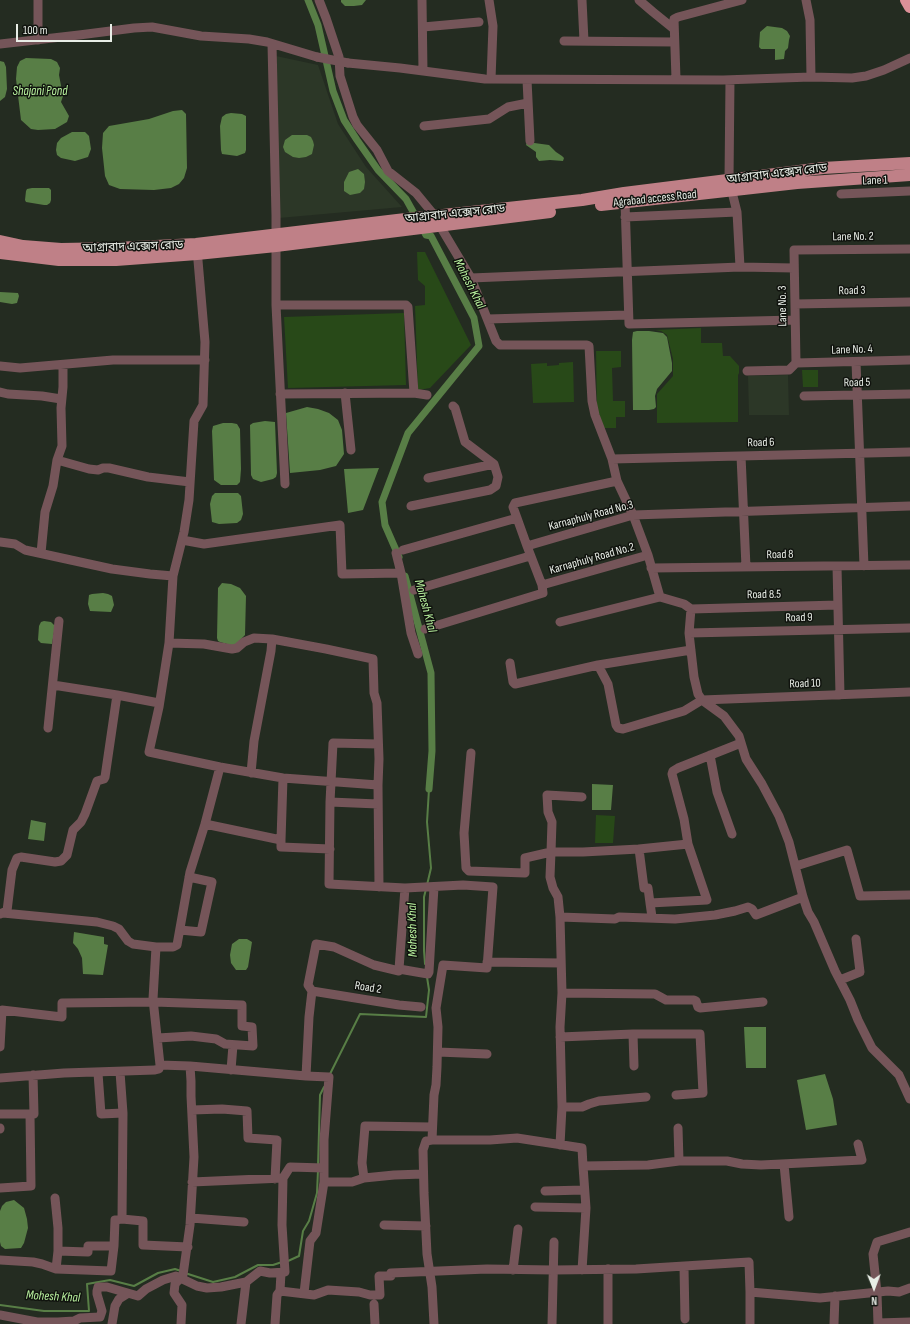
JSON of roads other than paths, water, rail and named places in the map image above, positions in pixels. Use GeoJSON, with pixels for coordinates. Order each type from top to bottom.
{"type":"FeatureCollection","features":[{"type":"Feature","properties":{"kind":"highway"},"geometry":{"type":"LineString","coordinates":[[906,0],[910,7]]}},
{"type":"Feature","properties":{"kind":"main road","name":"আগ্রাবাদ এক্সেস রোড"},"geometry":{"type":"LineString","coordinates":[[435,221],[582,200],[731,185],[823,168],[910,163]]}},
{"type":"Feature","properties":{"kind":"main road","name":"Agrabad access Road"},"geometry":{"type":"LineString","coordinates":[[399,225],[625,202],[731,185],[797,183],[910,174]]}},
{"type":"Feature","properties":{"kind":"main road","name":"আগ্রাবাদ এক্সেস রোড"},"geometry":{"type":"LineString","coordinates":[[0,253],[59,260],[116,260],[399,225]]}},
{"type":"Feature","properties":{"kind":"main road","name":"আগ্রাবাদ এক্সেস রোড"},"geometry":{"type":"LineString","coordinates":[[0,241],[23,246],[61,249],[197,249]]}},
{"type":"Feature","properties":{"kind":"street"},"geometry":{"type":"LineString","coordinates":[[38,0],[38,40]]}},
{"type":"Feature","properties":{"kind":"street"},"geometry":{"type":"LineString","coordinates":[[319,0],[338,57],[340,76],[357,125],[377,150],[388,171],[416,193],[435,221],[471,278],[496,342],[500,345],[588,345],[592,401],[595,415],[612,459],[617,482],[633,515],[648,555],[660,597]]}},
{"type":"Feature","properties":{"kind":"street"},"geometry":{"type":"LineString","coordinates":[[422,0],[423,71]]}},
{"type":"Feature","properties":{"kind":"street"},"geometry":{"type":"LineString","coordinates":[[489,0],[493,26],[491,79]]}},
{"type":"Feature","properties":{"kind":"street"},"geometry":{"type":"LineString","coordinates":[[582,0],[584,41]]}},
{"type":"Feature","properties":{"kind":"street"},"geometry":{"type":"LineString","coordinates":[[640,0],[674,29]]}},
{"type":"Feature","properties":{"kind":"street"},"geometry":{"type":"LineString","coordinates":[[676,79],[674,19],[714,4],[742,0]]}},
{"type":"Feature","properties":{"kind":"street"},"geometry":{"type":"LineString","coordinates":[[806,0],[810,20],[812,77]]}},
{"type":"Feature","properties":{"kind":"street"},"geometry":{"type":"LineString","coordinates":[[423,27],[478,22]]}},
{"type":"Feature","properties":{"kind":"street"},"geometry":{"type":"LineString","coordinates":[[0,44],[144,27],[200,36],[249,39],[266,42],[317,57],[348,63],[491,79],[527,80],[730,80],[812,77],[844,79],[866,76],[884,70],[910,58]]}},
{"type":"Feature","properties":{"kind":"street"},"geometry":{"type":"LineString","coordinates":[[564,41],[674,42]]}},
{"type":"Feature","properties":{"kind":"street"},"geometry":{"type":"LineString","coordinates":[[272,44],[276,305],[285,484]]}},
{"type":"Feature","properties":{"kind":"street"},"geometry":{"type":"LineString","coordinates":[[527,80],[530,141]]}},
{"type":"Feature","properties":{"kind":"street"},"geometry":{"type":"LineString","coordinates":[[730,80],[731,185],[737,212],[740,267]]}},
{"type":"Feature","properties":{"kind":"street"},"geometry":{"type":"LineString","coordinates":[[424,126],[489,119],[508,107],[528,103]]}},
{"type":"Feature","properties":{"kind":"street","name":"Lane 1"},"geometry":{"type":"LineString","coordinates":[[841,194],[910,192]]}},
{"type":"Feature","properties":{"kind":"street"},"geometry":{"type":"LineString","coordinates":[[625,202],[628,323],[630,325],[795,320]]}},
{"type":"Feature","properties":{"kind":"street"},"geometry":{"type":"LineString","coordinates":[[626,217],[737,212]]}},
{"type":"Feature","properties":{"kind":"street","name":"Lane No. 2"},"geometry":{"type":"LineString","coordinates":[[796,250],[910,248]]}},
{"type":"Feature","properties":{"kind":"street"},"geometry":{"type":"LineString","coordinates":[[197,249],[204,328],[205,360],[203,405],[194,421],[189,500],[182,540],[173,576],[169,643],[149,752],[220,767],[283,778],[378,784]]}},
{"type":"Feature","properties":{"kind":"street","name":"Lane No. 3"},"geometry":{"type":"LineString","coordinates":[[796,250],[794,252],[796,363]]}},
{"type":"Feature","properties":{"kind":"street"},"geometry":{"type":"LineString","coordinates":[[471,278],[740,267],[794,268]]}},
{"type":"Feature","properties":{"kind":"street","name":"Road 3"},"geometry":{"type":"LineString","coordinates":[[795,304],[910,302]]}},
{"type":"Feature","properties":{"kind":"street"},"geometry":{"type":"LineString","coordinates":[[276,305],[406,305],[408,307],[414,393]]}},
{"type":"Feature","properties":{"kind":"street"},"geometry":{"type":"LineString","coordinates":[[488,319],[628,315]]}},
{"type":"Feature","properties":{"kind":"street"},"geometry":{"type":"LineString","coordinates":[[0,366],[20,368],[113,360],[205,360]]}},
{"type":"Feature","properties":{"kind":"street","name":"Lane No. 4"},"geometry":{"type":"LineString","coordinates":[[796,363],[910,360]]}},
{"type":"Feature","properties":{"kind":"street"},"geometry":{"type":"LineString","coordinates":[[856,362],[864,566]]}},
{"type":"Feature","properties":{"kind":"street"},"geometry":{"type":"LineString","coordinates":[[747,371],[789,370],[796,363]]}},
{"type":"Feature","properties":{"kind":"street"},"geometry":{"type":"LineString","coordinates":[[41,553],[45,512],[53,486],[57,460],[62,446],[61,399],[63,388],[63,365]]}},
{"type":"Feature","properties":{"kind":"street"},"geometry":{"type":"LineString","coordinates":[[0,392],[61,399]]}},
{"type":"Feature","properties":{"kind":"street"},"geometry":{"type":"LineString","coordinates":[[280,394],[414,393],[427,395]]}},
{"type":"Feature","properties":{"kind":"street"},"geometry":{"type":"LineString","coordinates":[[345,394],[351,450]]}},
{"type":"Feature","properties":{"kind":"street","name":"Road 5"},"geometry":{"type":"LineString","coordinates":[[804,396],[910,394]]}},
{"type":"Feature","properties":{"kind":"street"},"geometry":{"type":"LineString","coordinates":[[411,506],[490,490],[496,486],[498,477],[494,464],[465,442],[455,408],[453,406]]}},
{"type":"Feature","properties":{"kind":"street","name":"Road 6"},"geometry":{"type":"LineString","coordinates":[[612,459],[910,452]]}},
{"type":"Feature","properties":{"kind":"street"},"geometry":{"type":"LineString","coordinates":[[740,456],[746,567]]}},
{"type":"Feature","properties":{"kind":"street"},"geometry":{"type":"LineString","coordinates":[[57,460],[89,469],[98,470],[109,468],[148,477],[190,482]]}},
{"type":"Feature","properties":{"kind":"street"},"geometry":{"type":"LineString","coordinates":[[428,478],[494,464]]}},
{"type":"Feature","properties":{"kind":"street"},"geometry":{"type":"LineString","coordinates":[[425,629],[543,593],[542,585],[513,507],[515,503],[617,482]]}},
{"type":"Feature","properties":{"kind":"street","name":"Karnaphuly Road No.3"},"geometry":{"type":"LineString","coordinates":[[527,546],[633,515],[910,506]]}},
{"type":"Feature","properties":{"kind":"street"},"geometry":{"type":"LineString","coordinates":[[418,654],[410,633],[399,552],[517,518]]}},
{"type":"Feature","properties":{"kind":"street"},"geometry":{"type":"LineString","coordinates":[[182,540],[204,544],[340,525],[342,574],[401,573]]}},
{"type":"Feature","properties":{"kind":"street"},"geometry":{"type":"LineString","coordinates":[[0,542],[15,544],[25,550],[112,569],[173,576]]}},
{"type":"Feature","properties":{"kind":"street","name":"Karnaphuly Road No.2"},"geometry":{"type":"LineString","coordinates":[[542,585],[648,555]]}},
{"type":"Feature","properties":{"kind":"street"},"geometry":{"type":"LineString","coordinates":[[414,590],[530,556]]}},
{"type":"Feature","properties":{"kind":"street","name":"Road 8"},"geometry":{"type":"LineString","coordinates":[[651,568],[910,565]]}},
{"type":"Feature","properties":{"kind":"street"},"geometry":{"type":"LineString","coordinates":[[837,566],[840,695]]}},
{"type":"Feature","properties":{"kind":"street"},"geometry":{"type":"LineString","coordinates":[[560,622],[660,597],[684,604],[691,609],[689,633],[694,677],[698,694],[702,700],[724,716],[739,736],[746,759],[762,784],[779,816],[789,842],[808,912],[814,922],[858,1020],[872,1048],[900,1075],[910,1099]]}},
{"type":"Feature","properties":{"kind":"street","name":"Road 8.5"},"geometry":{"type":"LineString","coordinates":[[691,609],[838,605]]}},
{"type":"Feature","properties":{"kind":"street"},"geometry":{"type":"LineString","coordinates":[[48,728],[59,621]]}},
{"type":"Feature","properties":{"kind":"street","name":"Road 9"},"geometry":{"type":"LineString","coordinates":[[689,633],[910,628]]}},
{"type":"Feature","properties":{"kind":"street"},"geometry":{"type":"LineString","coordinates":[[169,643],[204,644],[232,649],[237,648],[244,642],[254,638],[272,639],[326,648],[373,659],[374,693],[377,703],[379,759],[379,887]]}},
{"type":"Feature","properties":{"kind":"street"},"geometry":{"type":"LineString","coordinates":[[251,772],[254,741],[272,639]]}},
{"type":"Feature","properties":{"kind":"street"},"geometry":{"type":"LineString","coordinates":[[510,663],[513,682],[515,684],[598,665],[691,650]]}},
{"type":"Feature","properties":{"kind":"street"},"geometry":{"type":"LineString","coordinates":[[598,665],[608,684],[618,728],[684,712],[702,700]]}},
{"type":"Feature","properties":{"kind":"street"},"geometry":{"type":"LineString","coordinates":[[53,685],[159,703]]}},
{"type":"Feature","properties":{"kind":"street","name":"Road 10"},"geometry":{"type":"LineString","coordinates":[[702,700],[910,692]]}},
{"type":"Feature","properties":{"kind":"street"},"geometry":{"type":"LineString","coordinates":[[2,914],[7,911],[12,870],[17,858],[21,857],[55,862],[64,859],[67,855],[73,830],[86,814],[97,781],[104,779],[105,777],[117,695]]}},
{"type":"Feature","properties":{"kind":"street"},"geometry":{"type":"LineString","coordinates":[[378,744],[333,742],[330,802],[329,884],[405,888],[463,885],[493,887],[487,968],[443,965],[436,1008],[438,1052],[432,1140]]}},
{"type":"Feature","properties":{"kind":"street"},"geometry":{"type":"LineString","coordinates":[[650,903],[707,900],[688,844],[684,819],[672,774],[673,771],[678,768],[741,743]]}},
{"type":"Feature","properties":{"kind":"street"},"geometry":{"type":"LineString","coordinates":[[471,753],[464,833],[467,870],[525,873],[525,858],[551,852],[639,849],[688,844]]}},
{"type":"Feature","properties":{"kind":"street"},"geometry":{"type":"LineString","coordinates":[[710,755],[717,792],[732,834]]}},
{"type":"Feature","properties":{"kind":"street"},"geometry":{"type":"LineString","coordinates":[[2,914],[97,922],[119,929],[128,941],[133,944],[156,947],[176,946],[189,877],[220,767]]}},
{"type":"Feature","properties":{"kind":"street"},"geometry":{"type":"LineString","coordinates":[[283,778],[281,847],[330,849]]}},
{"type":"Feature","properties":{"kind":"street"},"geometry":{"type":"LineString","coordinates":[[560,1145],[562,1107],[560,1037],[562,993],[560,917],[558,897],[553,888],[550,877],[552,822],[548,812],[547,795],[582,797]]}},
{"type":"Feature","properties":{"kind":"street"},"geometry":{"type":"LineString","coordinates":[[330,802],[378,804]]}},
{"type":"Feature","properties":{"kind":"street"},"geometry":{"type":"LineString","coordinates":[[205,824],[281,840]]}},
{"type":"Feature","properties":{"kind":"street"},"geometry":{"type":"LineString","coordinates":[[639,849],[644,888],[648,888],[652,918]]}},
{"type":"Feature","properties":{"kind":"street"},"geometry":{"type":"LineString","coordinates":[[796,866],[847,850],[860,896],[910,895]]}},
{"type":"Feature","properties":{"kind":"street"},"geometry":{"type":"LineString","coordinates":[[180,930],[201,932],[212,882],[189,877]]}},
{"type":"Feature","properties":{"kind":"street"},"geometry":{"type":"LineString","coordinates":[[306,1076],[312,991],[308,985],[316,944],[334,947],[374,965],[428,974],[434,887]]}},
{"type":"Feature","properties":{"kind":"street"},"geometry":{"type":"LineString","coordinates":[[399,969],[405,888]]}},
{"type":"Feature","properties":{"kind":"street"},"geometry":{"type":"LineString","coordinates":[[560,917],[615,919],[619,917],[675,919],[695,918],[735,912],[748,907],[752,909],[756,915],[803,897]]}},
{"type":"Feature","properties":{"kind":"street"},"geometry":{"type":"LineString","coordinates":[[840,980],[860,972],[856,938]]}},
{"type":"Feature","properties":{"kind":"street"},"geometry":{"type":"LineString","coordinates":[[0,1078],[33,1075],[158,1070],[160,1065],[154,1002],[156,947]]}},
{"type":"Feature","properties":{"kind":"street"},"geometry":{"type":"LineString","coordinates":[[487,962],[561,963]]}},
{"type":"Feature","properties":{"kind":"street","name":"Road 2"},"geometry":{"type":"LineString","coordinates":[[312,991],[421,1007]]}},
{"type":"Feature","properties":{"kind":"street"},"geometry":{"type":"LineString","coordinates":[[562,993],[652,994],[666,1000],[694,1000],[700,1008],[763,1002]]}},
{"type":"Feature","properties":{"kind":"street"},"geometry":{"type":"LineString","coordinates":[[0,1047],[1,1010],[62,1017],[62,1003],[154,1002],[242,1005],[242,1026],[252,1027],[252,1046],[225,1044],[216,1039],[191,1036],[158,1038]]}},
{"type":"Feature","properties":{"kind":"street"},"geometry":{"type":"LineString","coordinates":[[560,1037],[633,1034],[700,1034],[703,1093],[676,1096]]}},
{"type":"Feature","properties":{"kind":"street"},"geometry":{"type":"LineString","coordinates":[[633,1034],[634,1066]]}},
{"type":"Feature","properties":{"kind":"street"},"geometry":{"type":"LineString","coordinates":[[231,1070],[233,1045]]}},
{"type":"Feature","properties":{"kind":"street"},"geometry":{"type":"LineString","coordinates":[[438,1052],[487,1054]]}},
{"type":"Feature","properties":{"kind":"street"},"geometry":{"type":"LineString","coordinates":[[160,1065],[329,1077],[324,1140],[324,1182],[316,1233],[310,1241],[304,1293]]}},
{"type":"Feature","properties":{"kind":"street"},"geometry":{"type":"LineString","coordinates":[[181,1324],[182,1305],[174,1293],[175,1284],[182,1278],[188,1247],[191,1218],[194,1157],[190,1066]]}},
{"type":"Feature","properties":{"kind":"street"},"geometry":{"type":"LineString","coordinates":[[120,1072],[123,1113],[122,1220]]}},
{"type":"Feature","properties":{"kind":"street"},"geometry":{"type":"LineString","coordinates":[[98,1073],[102,1114],[123,1113]]}},
{"type":"Feature","properties":{"kind":"street"},"geometry":{"type":"LineString","coordinates":[[0,1114],[34,1114],[33,1075]]}},
{"type":"Feature","properties":{"kind":"street"},"geometry":{"type":"LineString","coordinates":[[562,1107],[582,1107],[599,1101],[646,1097]]}},
{"type":"Feature","properties":{"kind":"street"},"geometry":{"type":"LineString","coordinates":[[102,1286],[138,1296],[146,1289],[162,1280],[176,1276],[197,1286],[207,1288],[246,1282],[260,1271],[285,1272],[278,1140],[248,1138],[247,1111],[222,1109],[192,1110]]}},
{"type":"Feature","properties":{"kind":"street"},"geometry":{"type":"LineString","coordinates":[[0,1188],[31,1186],[30,1114]]}},
{"type":"Feature","properties":{"kind":"street"},"geometry":{"type":"LineString","coordinates":[[364,1178],[362,1163],[365,1126],[432,1127]]}},
{"type":"Feature","properties":{"kind":"street"},"geometry":{"type":"LineString","coordinates":[[678,1128],[679,1161]]}},
{"type":"Feature","properties":{"kind":"street"},"geometry":{"type":"LineString","coordinates":[[434,1324],[432,1287],[427,1254],[423,1174],[424,1145],[426,1141],[517,1138],[582,1148],[586,1208],[582,1270]]}},
{"type":"Feature","properties":{"kind":"street"},"geometry":{"type":"LineString","coordinates":[[583,1166],[648,1165],[679,1161],[727,1161],[742,1164],[761,1165],[862,1160],[858,1144]]}},
{"type":"Feature","properties":{"kind":"street"},"geometry":{"type":"LineString","coordinates":[[784,1164],[789,1217]]}},
{"type":"Feature","properties":{"kind":"street"},"geometry":{"type":"LineString","coordinates":[[192,1182],[279,1179],[290,1166],[324,1168]]}},
{"type":"Feature","properties":{"kind":"street"},"geometry":{"type":"LineString","coordinates":[[324,1182],[352,1182],[364,1178],[423,1174]]}},
{"type":"Feature","properties":{"kind":"street"},"geometry":{"type":"LineString","coordinates":[[545,1191],[584,1190]]}},
{"type":"Feature","properties":{"kind":"street"},"geometry":{"type":"LineString","coordinates":[[55,1198],[58,1228],[56,1269]]}},
{"type":"Feature","properties":{"kind":"street"},"geometry":{"type":"LineString","coordinates":[[535,1207],[586,1208]]}},
{"type":"Feature","properties":{"kind":"street"},"geometry":{"type":"LineString","coordinates":[[191,1218],[244,1222]]}},
{"type":"Feature","properties":{"kind":"street"},"geometry":{"type":"LineString","coordinates":[[0,1260],[33,1262],[56,1269],[111,1271],[115,1220],[142,1221],[143,1245],[188,1247]]}},
{"type":"Feature","properties":{"kind":"street"},"geometry":{"type":"LineString","coordinates":[[384,1225],[426,1226]]}},
{"type":"Feature","properties":{"kind":"street"},"geometry":{"type":"LineString","coordinates":[[513,1270],[518,1229]]}},
{"type":"Feature","properties":{"kind":"street"},"geometry":{"type":"LineString","coordinates":[[910,1232],[877,1242],[873,1254],[877,1293],[878,1324],[910,1322]]}},
{"type":"Feature","properties":{"kind":"street"},"geometry":{"type":"LineString","coordinates":[[552,1324],[554,1242]]}},
{"type":"Feature","properties":{"kind":"street"},"geometry":{"type":"LineString","coordinates":[[58,1251],[88,1252],[88,1246],[114,1246]]}},
{"type":"Feature","properties":{"kind":"street"},"geometry":{"type":"LineString","coordinates":[[280,1291],[314,1295],[328,1290],[380,1295],[380,1276],[390,1276],[391,1273],[430,1271],[636,1269],[749,1262],[750,1324]]}},
{"type":"Feature","properties":{"kind":"street"},"geometry":{"type":"LineString","coordinates":[[684,1267],[684,1320]]}},
{"type":"Feature","properties":{"kind":"street"},"geometry":{"type":"LineString","coordinates":[[608,1269],[608,1324]]}},
{"type":"Feature","properties":{"kind":"street"},"geometry":{"type":"LineString","coordinates":[[0,1314],[37,1322],[58,1323],[74,1322],[80,1318],[100,1317],[102,1311],[97,1291],[98,1288],[102,1286],[103,1271]]}},
{"type":"Feature","properties":{"kind":"street"},"geometry":{"type":"LineString","coordinates":[[275,1324],[277,1295],[280,1291],[281,1273]]}},
{"type":"Feature","properties":{"kind":"street"},"geometry":{"type":"LineString","coordinates":[[241,1324],[246,1282]]}},
{"type":"Feature","properties":{"kind":"street"},"geometry":{"type":"LineString","coordinates":[[750,1292],[820,1298],[888,1291],[900,1292],[910,1288]]}},
{"type":"Feature","properties":{"kind":"street"},"geometry":{"type":"LineString","coordinates":[[112,1324],[115,1306],[119,1299],[127,1294]]}},
{"type":"Feature","properties":{"kind":"street"},"geometry":{"type":"LineString","coordinates":[[834,1296],[834,1324]]}},
{"type":"Feature","properties":{"kind":"street"},"geometry":{"type":"LineString","coordinates":[[374,1304],[375,1324]]}},
{"type":"Feature","properties":{"kind":"water"},"geometry":{"type":"Polygon","coordinates":[[[341,0],[366,0],[362,5],[345,6],[341,0]]]}},
{"type":"Feature","properties":{"kind":"water"},"geometry":{"type":"Polygon","coordinates":[[[767,26],[782,28],[787,31],[790,36],[784,59],[775,60],[775,49],[761,49],[759,47],[760,32],[767,26]]]}},
{"type":"Feature","properties":{"kind":"water","name":"Shajani Pond"},"geometry":{"type":"Polygon","coordinates":[[[26,58],[51,59],[57,62],[60,68],[59,75],[63,96],[61,102],[69,116],[67,122],[55,129],[31,129],[21,120],[16,79],[17,67],[20,61],[26,58]]]}},
{"type":"Feature","properties":{"kind":"water"},"geometry":{"type":"Polygon","coordinates":[[[0,61],[4,62],[6,67],[7,89],[5,97],[0,101],[0,61]]]}},
{"type":"Feature","properties":{"kind":"water"},"geometry":{"type":"Polygon","coordinates":[[[182,110],[186,114],[187,168],[184,178],[179,184],[171,188],[154,190],[120,189],[109,185],[105,176],[102,148],[103,133],[109,126],[149,119],[173,111],[182,110]]]}},
{"type":"Feature","properties":{"kind":"water"},"geometry":{"type":"Polygon","coordinates":[[[231,113],[246,116],[246,150],[245,153],[237,156],[222,154],[221,150],[220,126],[222,117],[231,113]]]}},
{"type":"Feature","properties":{"kind":"water"},"geometry":{"type":"Polygon","coordinates":[[[72,132],[85,132],[89,136],[91,149],[88,157],[75,161],[61,158],[57,155],[57,143],[61,138],[72,132]]]}},
{"type":"Feature","properties":{"kind":"water"},"geometry":{"type":"Polygon","coordinates":[[[292,135],[307,135],[311,137],[314,145],[312,154],[299,158],[293,157],[285,152],[283,147],[285,140],[292,135]]]}},
{"type":"Feature","properties":{"kind":"water"},"geometry":{"type":"Polygon","coordinates":[[[527,142],[549,145],[564,158],[563,161],[539,161],[536,157],[536,152],[526,145],[527,142]]]}},
{"type":"Feature","properties":{"kind":"water"},"geometry":{"type":"Polygon","coordinates":[[[358,169],[364,174],[364,189],[360,193],[350,195],[344,191],[344,182],[349,172],[358,169]]]}},
{"type":"Feature","properties":{"kind":"water"},"geometry":{"type":"Polygon","coordinates":[[[49,188],[51,190],[50,203],[44,205],[26,202],[26,191],[27,189],[49,188]]]}},
{"type":"Feature","properties":{"kind":"water"},"geometry":{"type":"Polygon","coordinates":[[[0,292],[18,293],[19,296],[17,303],[12,304],[0,302],[0,292]]]}},
{"type":"Feature","properties":{"kind":"water"},"geometry":{"type":"Polygon","coordinates":[[[633,332],[663,333],[667,337],[672,363],[672,371],[657,389],[655,396],[656,407],[649,410],[633,410],[632,340],[633,332]]]}},
{"type":"Feature","properties":{"kind":"water"},"geometry":{"type":"Polygon","coordinates":[[[307,407],[329,413],[338,420],[342,430],[344,454],[336,466],[320,470],[290,473],[286,413],[307,407]]]}},
{"type":"Feature","properties":{"kind":"water"},"geometry":{"type":"Polygon","coordinates":[[[265,421],[275,422],[277,473],[276,477],[273,479],[261,482],[253,479],[251,475],[250,425],[265,421]]]}},
{"type":"Feature","properties":{"kind":"water"},"geometry":{"type":"Polygon","coordinates":[[[223,423],[237,424],[240,429],[241,469],[240,482],[237,485],[221,485],[214,480],[212,431],[213,426],[223,423]]]}},
{"type":"Feature","properties":{"kind":"water"},"geometry":{"type":"Polygon","coordinates":[[[379,468],[363,510],[348,513],[344,469],[379,468]]]}},
{"type":"Feature","properties":{"kind":"water"},"geometry":{"type":"Polygon","coordinates":[[[215,493],[238,493],[241,496],[243,514],[241,520],[237,523],[219,524],[212,522],[210,504],[212,496],[215,493]]]}},
{"type":"Feature","properties":{"kind":"water"},"geometry":{"type":"Polygon","coordinates":[[[222,583],[231,584],[240,588],[246,596],[245,635],[234,646],[220,642],[217,638],[218,588],[222,583]]]}},
{"type":"Feature","properties":{"kind":"water"},"geometry":{"type":"Polygon","coordinates":[[[103,593],[112,596],[114,605],[111,612],[90,611],[88,604],[89,595],[103,593]]]}},
{"type":"Feature","properties":{"kind":"water"},"geometry":{"type":"Polygon","coordinates":[[[41,622],[51,622],[55,626],[52,644],[41,643],[38,640],[39,626],[41,622]]]}},
{"type":"Feature","properties":{"kind":"water"},"geometry":{"type":"Polygon","coordinates":[[[592,784],[613,785],[611,810],[592,810],[592,784]]]}},
{"type":"Feature","properties":{"kind":"water"},"geometry":{"type":"Polygon","coordinates":[[[31,820],[46,823],[44,841],[28,839],[31,820]]]}},
{"type":"Feature","properties":{"kind":"water"},"geometry":{"type":"Polygon","coordinates":[[[74,932],[104,937],[104,944],[108,945],[103,975],[83,974],[82,958],[78,949],[73,943],[74,932]]]}},
{"type":"Feature","properties":{"kind":"water"},"geometry":{"type":"Polygon","coordinates":[[[239,939],[247,939],[252,942],[248,967],[246,970],[236,970],[231,963],[230,955],[232,944],[239,939]]]}},
{"type":"Feature","properties":{"kind":"water"},"geometry":{"type":"Polygon","coordinates":[[[744,1027],[766,1027],[766,1068],[746,1068],[744,1027]]]}},
{"type":"Feature","properties":{"kind":"water"},"geometry":{"type":"Polygon","coordinates":[[[825,1074],[833,1099],[837,1125],[806,1130],[797,1080],[825,1074]]]}},
{"type":"Feature","properties":{"kind":"water"},"geometry":{"type":"Polygon","coordinates":[[[14,1200],[24,1208],[28,1228],[21,1248],[5,1249],[1,1246],[0,1242],[0,1211],[6,1202],[14,1200]]]}},
{"type":"Feature","properties":{"kind":"waterway","name":"Mohesh Khal"},"geometry":{"type":"LineString","coordinates":[[308,0],[318,25],[333,91],[344,120],[378,170],[406,199],[426,235],[431,236],[474,318],[479,346],[408,433],[382,502],[385,525],[399,557]]}},
{"type":"Feature","properties":{"kind":"waterway","name":"Mohesh Khal"},"geometry":{"type":"LineString","coordinates":[[405,576],[431,673],[432,751],[429,789]]}},
{"type":"Feature","properties":{"kind":"waterway","name":"Mohesh Khal"},"geometry":{"type":"LineString","coordinates":[[427,885],[431,868],[427,822],[429,789]]}},
{"type":"Feature","properties":{"kind":"waterway","name":"Mohesh Khal"},"geometry":{"type":"LineString","coordinates":[[425,964],[424,897],[426,889]]}},
{"type":"Feature","properties":{"kind":"waterway","name":"Mohesh Khal"},"geometry":{"type":"LineString","coordinates":[[330,1074],[360,1014],[426,1017],[429,990],[427,977]]}},
{"type":"Feature","properties":{"kind":"waterway","name":"Mohesh Khal"},"geometry":{"type":"LineString","coordinates":[[318,1166],[320,1095],[324,1087]]}},
{"type":"Feature","properties":{"kind":"waterway","name":"Mohesh Khal"},"geometry":{"type":"LineString","coordinates":[[288,1261],[299,1256],[303,1231],[309,1221],[317,1193],[318,1170]]}},
{"type":"Feature","properties":{"kind":"waterway","name":"Mohesh Khal"},"geometry":{"type":"LineString","coordinates":[[185,1273],[213,1282],[235,1277],[258,1265],[273,1265],[282,1262]]}},
{"type":"Feature","properties":{"kind":"waterway","name":"Mohesh Khal"},"geometry":{"type":"LineString","coordinates":[[0,1305],[44,1311],[89,1311],[87,1284],[110,1280],[134,1286],[158,1273],[175,1269],[181,1271]]}}]}
